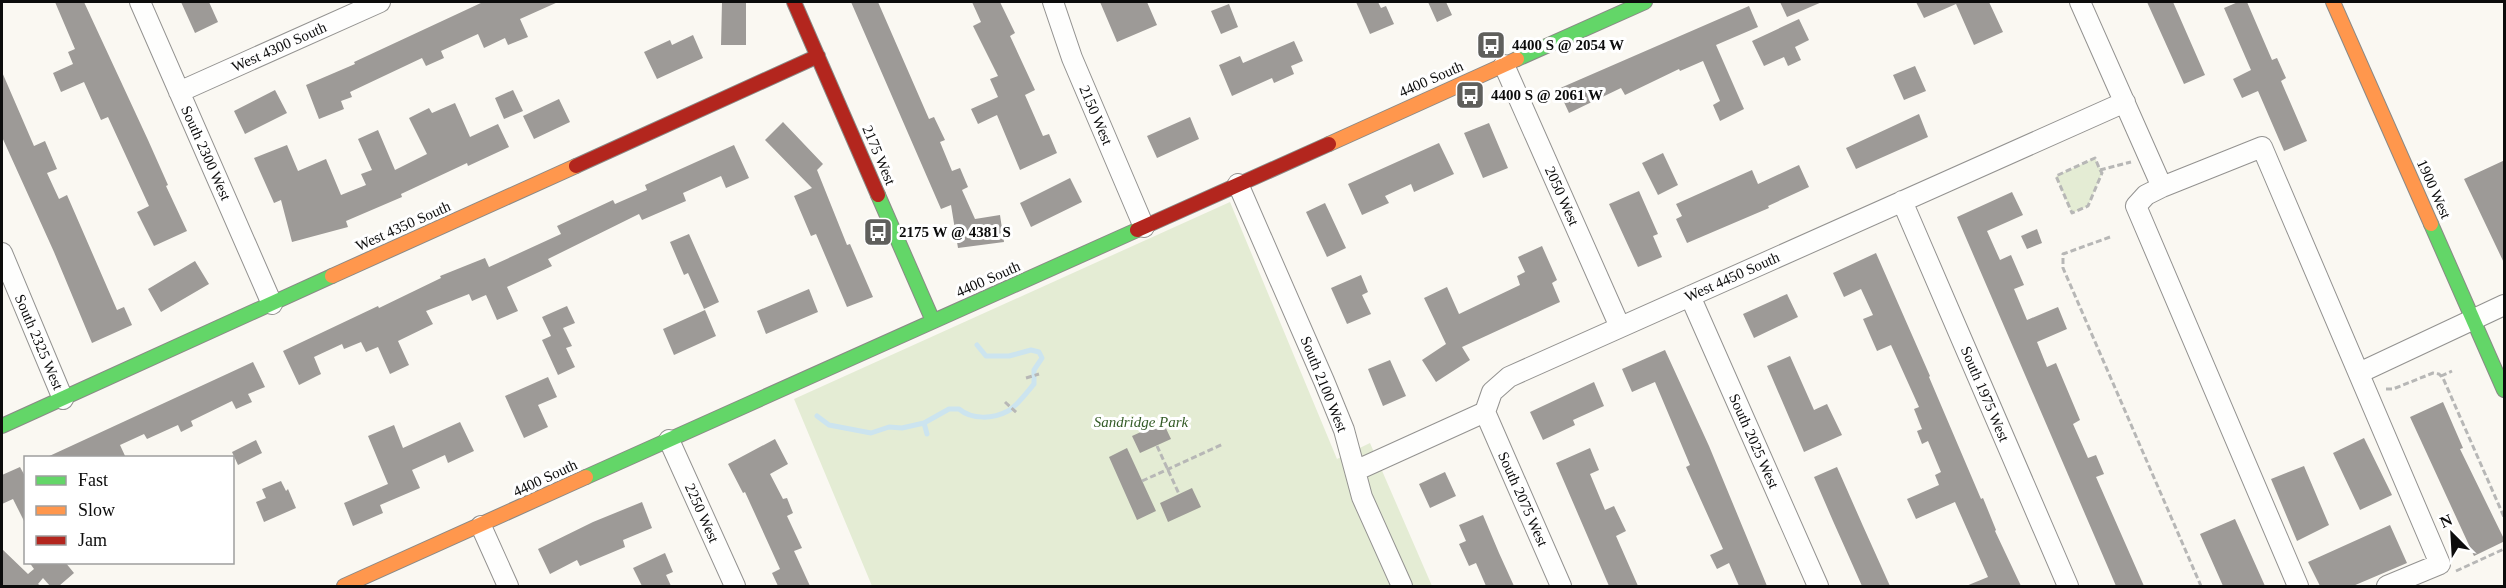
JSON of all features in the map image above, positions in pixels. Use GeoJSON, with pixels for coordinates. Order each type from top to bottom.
{"type":"FeatureCollection","features":[{"type":"Feature","properties":{"kind":"street","name":"South 2300 West"},"geometry":{"type":"LineString","coordinates":[[140,2],[272,304]]}},
{"type":"Feature","properties":{"kind":"street","name":"West 4300 South"},"geometry":{"type":"LineString","coordinates":[[179,92],[380,2]]}},
{"type":"Feature","properties":{"kind":"street","name":"2175 West"},"geometry":{"type":"LineString","coordinates":[[794,2],[933,321]]}},
{"type":"Feature","properties":{"kind":"street","name":"2150 West"},"geometry":{"type":"LineString","coordinates":[[1053,2],[1072,58],[1144,226]]}},
{"type":"Feature","properties":{"kind":"street","name":"4400 South"},"geometry":{"type":"LineString","coordinates":[[344,586],[1645,2]]}},
{"type":"Feature","properties":{"kind":"street"},"geometry":{"type":"LineString","coordinates":[[2080,2],[2162,187]]}},
{"type":"Feature","properties":{"kind":"street","name":"1900 West"},"geometry":{"type":"LineString","coordinates":[[2333,2],[2505,390]]}},
{"type":"Feature","properties":{"kind":"street","name":"West 4350 South"},"geometry":{"type":"LineString","coordinates":[[2,426],[818,56]]}},
{"type":"Feature","properties":{"kind":"street","name":"2050 West"},"geometry":{"type":"LineString","coordinates":[[1504,65],[1620,327]]}},
{"type":"Feature","properties":{"kind":"street","name":"West 4450 South"},"geometry":{"type":"LineString","coordinates":[[1485,412],[1492,392],[1509,377],[2125,102]]}},
{"type":"Feature","properties":{"kind":"street"},"geometry":{"type":"LineString","coordinates":[[2298,586],[2136,206],[2146,195],[2162,187],[2262,147],[2440,564],[2387,586]]}},
{"type":"Feature","properties":{"kind":"street","name":"South 2100 West"},"geometry":{"type":"LineString","coordinates":[[1238,184],[1344,430],[1362,496],[1402,586]]}},
{"type":"Feature","properties":{"kind":"street","name":"South 1975 West"},"geometry":{"type":"LineString","coordinates":[[1902,201],[2068,586]]}},
{"type":"Feature","properties":{"kind":"street","name":"South 2325 West"},"geometry":{"type":"LineString","coordinates":[[2,253],[63,399]]}},
{"type":"Feature","properties":{"kind":"street","name":"South 2025 West"},"geometry":{"type":"LineString","coordinates":[[1690,296],[1818,586]]}},
{"type":"Feature","properties":{"kind":"street"},"geometry":{"type":"LineString","coordinates":[[2359,374],[2505,304]]}},
{"type":"Feature","properties":{"kind":"street"},"geometry":{"type":"LineString","coordinates":[[1355,471],[1485,412]]}},
{"type":"Feature","properties":{"kind":"street","name":"South 2075 West"},"geometry":{"type":"LineString","coordinates":[[1485,412],[1561,586]]}},
{"type":"Feature","properties":{"kind":"street","name":"2250 West"},"geometry":{"type":"LineString","coordinates":[[669,440],[735,586]]}},
{"type":"Feature","properties":{"kind":"street"},"geometry":{"type":"LineString","coordinates":[[481,526],[508,586]]}},
{"type":"Feature","properties":{"kind":"path"},"geometry":{"type":"LineString","coordinates":[[2095,158],[2100,170],[2102,173],[2088,206],[2072,213],[2056,176],[2095,158]]}},
{"type":"Feature","properties":{"kind":"path"},"geometry":{"type":"LineString","coordinates":[[2100,170],[2136,161]]}},
{"type":"Feature","properties":{"kind":"path"},"geometry":{"type":"LineString","coordinates":[[2110,237],[2062,254],[2063,268],[2201,586]]}},
{"type":"Feature","properties":{"kind":"path"},"geometry":{"type":"LineString","coordinates":[[2378,388],[2393,389],[2433,373],[2441,376],[2452,371]]}},
{"type":"Feature","properties":{"kind":"path"},"geometry":{"type":"LineString","coordinates":[[1026,378],[1039,374]]}},
{"type":"Feature","properties":{"kind":"path"},"geometry":{"type":"LineString","coordinates":[[2441,376],[2505,517]]}},
{"type":"Feature","properties":{"kind":"path"},"geometry":{"type":"LineString","coordinates":[[1005,402],[1017,413]]}},
{"type":"Feature","properties":{"kind":"path"},"geometry":{"type":"LineString","coordinates":[[1142,481],[1222,444]]}},
{"type":"Feature","properties":{"kind":"path"},"geometry":{"type":"LineString","coordinates":[[1156,446],[1179,494]]}},
{"type":"Feature","properties":{"kind":"path"},"geometry":{"type":"LineString","coordinates":[[2448,572],[2459,570],[2505,549]]}},
{"type":"Feature","properties":{"kind":"green space"},"geometry":{"type":"Polygon","coordinates":[[[2095,158],[2102,173],[2088,206],[2072,213],[2056,176],[2095,158]]]}},
{"type":"Feature","properties":{"kind":"green space","name":"Sandridge Park"},"geometry":{"type":"Polygon","coordinates":[[[1230,202],[1337,459],[1370,443],[1432,586],[872,586],[794,399],[1230,202]]]}},
{"type":"Feature","properties":{"kind":"building"},"geometry":{"type":"Polygon","coordinates":[[[55,2],[84,2],[187,231],[154,246],[137,212],[149,206],[108,117],[101,120],[84,82],[61,92],[53,73],[73,64],[68,52],[75,49],[55,2]]]}},
{"type":"Feature","properties":{"kind":"building"},"geometry":{"type":"Polygon","coordinates":[[[181,2],[209,2],[218,22],[195,33],[181,2]]]}},
{"type":"Feature","properties":{"kind":"building"},"geometry":{"type":"Polygon","coordinates":[[[483,2],[558,2],[520,19],[528,37],[508,45],[505,38],[484,48],[478,34],[441,51],[444,58],[426,66],[422,58],[350,92],[352,97],[341,101],[344,109],[319,119],[306,85],[483,2]]]}},
{"type":"Feature","properties":{"kind":"building"},"geometry":{"type":"Polygon","coordinates":[[[722,2],[746,2],[746,45],[721,45],[722,2]]]}},
{"type":"Feature","properties":{"kind":"building"},"geometry":{"type":"Polygon","coordinates":[[[851,2],[878,2],[929,119],[934,117],[945,140],[940,142],[952,171],[960,168],[968,187],[962,190],[975,219],[1000,215],[1004,242],[958,248],[951,205],[941,209],[851,2]]]}},
{"type":"Feature","properties":{"kind":"building"},"geometry":{"type":"Polygon","coordinates":[[[972,2],[1000,2],[1015,33],[1010,36],[1035,90],[1025,95],[1043,136],[1049,134],[1057,153],[1020,170],[997,115],[978,124],[971,109],[998,97],[990,79],[998,76],[973,26],[981,22],[972,2]]]}},
{"type":"Feature","properties":{"kind":"building"},"geometry":{"type":"Polygon","coordinates":[[[1100,2],[1147,2],[1157,25],[1117,42],[1100,2]]]}},
{"type":"Feature","properties":{"kind":"building"},"geometry":{"type":"Polygon","coordinates":[[[1356,2],[1378,2],[1381,8],[1386,6],[1394,24],[1370,34],[1356,2]]]}},
{"type":"Feature","properties":{"kind":"building"},"geometry":{"type":"Polygon","coordinates":[[[1428,2],[1446,2],[1452,15],[1437,22],[1428,2]]]}},
{"type":"Feature","properties":{"kind":"building"},"geometry":{"type":"Polygon","coordinates":[[[1780,2],[1822,2],[1787,17],[1780,2]]]}},
{"type":"Feature","properties":{"kind":"building"},"geometry":{"type":"Polygon","coordinates":[[[1916,2],[1989,2],[2003,32],[1974,45],[1956,4],[1924,18],[1916,2]]]}},
{"type":"Feature","properties":{"kind":"building"},"geometry":{"type":"Polygon","coordinates":[[[2147,2],[2173,2],[2205,75],[2184,84],[2147,2]]]}},
{"type":"Feature","properties":{"kind":"building"},"geometry":{"type":"Polygon","coordinates":[[[2238,2],[2247,2],[2272,60],[2277,58],[2286,78],[2281,81],[2307,141],[2284,151],[2258,91],[2242,98],[2233,79],[2251,70],[2224,8],[2238,2]]]}},
{"type":"Feature","properties":{"kind":"building"},"geometry":{"type":"Polygon","coordinates":[[[1229,4],[1238,27],[1221,34],[1211,11],[1229,4]]]}},
{"type":"Feature","properties":{"kind":"building"},"geometry":{"type":"Polygon","coordinates":[[[1749,6],[1758,27],[1716,45],[1744,109],[1720,121],[1713,105],[1720,101],[1703,61],[1680,71],[1679,69],[1625,95],[1621,88],[1569,113],[1558,89],[1749,6]]]}},
{"type":"Feature","properties":{"kind":"building"},"geometry":{"type":"Polygon","coordinates":[[[1799,19],[1809,40],[1795,47],[1801,60],[1788,66],[1784,57],[1764,66],[1752,41],[1799,19]]]}},
{"type":"Feature","properties":{"kind":"building"},"geometry":{"type":"Polygon","coordinates":[[[693,35],[703,58],[657,79],[644,52],[670,40],[672,45],[693,35]]]}},
{"type":"Feature","properties":{"kind":"building"},"geometry":{"type":"Polygon","coordinates":[[[1294,41],[1303,61],[1291,66],[1294,74],[1274,83],[1272,78],[1232,96],[1219,65],[1240,56],[1243,63],[1294,41]]]}},
{"type":"Feature","properties":{"kind":"building"},"geometry":{"type":"Polygon","coordinates":[[[1915,66],[1926,91],[1904,100],[1893,75],[1915,66]]]}},
{"type":"Feature","properties":{"kind":"building"},"geometry":{"type":"Polygon","coordinates":[[[2,72],[34,146],[45,141],[57,169],[47,173],[59,199],[67,195],[117,310],[124,307],[132,325],[92,343],[2,137],[2,72]]]}},
{"type":"Feature","properties":{"kind":"building"},"geometry":{"type":"Polygon","coordinates":[[[275,90],[287,113],[245,134],[234,111],[275,90]]]}},
{"type":"Feature","properties":{"kind":"building"},"geometry":{"type":"Polygon","coordinates":[[[513,90],[523,111],[504,119],[495,98],[513,90]]]}},
{"type":"Feature","properties":{"kind":"building"},"geometry":{"type":"Polygon","coordinates":[[[559,99],[570,122],[534,139],[523,116],[559,99]]]}},
{"type":"Feature","properties":{"kind":"building"},"geometry":{"type":"Polygon","coordinates":[[[455,103],[470,137],[498,124],[509,147],[468,166],[467,163],[401,194],[402,197],[346,221],[348,227],[292,242],[281,200],[274,203],[254,158],[287,145],[298,171],[326,159],[341,195],[366,185],[361,174],[372,170],[358,139],[378,130],[395,170],[427,154],[409,118],[429,108],[432,113],[455,103]]]}},
{"type":"Feature","properties":{"kind":"building"},"geometry":{"type":"Polygon","coordinates":[[[1919,114],[1928,137],[1856,169],[1846,148],[1919,114]]]}},
{"type":"Feature","properties":{"kind":"building"},"geometry":{"type":"Polygon","coordinates":[[[1190,117],[1199,139],[1157,158],[1147,136],[1190,117]]]}},
{"type":"Feature","properties":{"kind":"building"},"geometry":{"type":"Polygon","coordinates":[[[783,122],[823,164],[817,170],[847,245],[850,244],[873,297],[847,307],[816,234],[811,236],[794,196],[812,188],[765,140],[783,122]]]}},
{"type":"Feature","properties":{"kind":"building"},"geometry":{"type":"Polygon","coordinates":[[[1489,123],[1508,168],[1483,178],[1464,133],[1489,123]]]}},
{"type":"Feature","properties":{"kind":"building"},"geometry":{"type":"Polygon","coordinates":[[[1439,143],[1454,174],[1414,192],[1411,184],[1385,196],[1389,203],[1362,215],[1348,184],[1439,143]]]}},
{"type":"Feature","properties":{"kind":"building"},"geometry":{"type":"Polygon","coordinates":[[[734,145],[749,178],[726,188],[721,176],[683,193],[686,201],[642,220],[639,214],[548,259],[552,266],[507,287],[518,311],[497,320],[486,295],[472,301],[469,294],[426,311],[433,324],[398,341],[409,365],[390,374],[378,347],[366,352],[361,342],[344,349],[342,344],[314,357],[321,374],[299,385],[283,351],[378,306],[379,308],[441,278],[440,276],[485,258],[489,267],[561,234],[557,226],[613,200],[615,204],[647,190],[645,185],[734,145]]]}},
{"type":"Feature","properties":{"kind":"building"},"geometry":{"type":"Polygon","coordinates":[[[1663,153],[1678,185],[1658,195],[1642,163],[1663,153]]]}},
{"type":"Feature","properties":{"kind":"building"},"geometry":{"type":"Polygon","coordinates":[[[2505,160],[2505,265],[2464,179],[2505,160]]]}},
{"type":"Feature","properties":{"kind":"building"},"geometry":{"type":"Polygon","coordinates":[[[1799,165],[1809,187],[1768,206],[1769,208],[1687,243],[1676,219],[1682,216],[1676,204],[1752,170],[1758,184],[1799,165]]]}},
{"type":"Feature","properties":{"kind":"building"},"geometry":{"type":"Polygon","coordinates":[[[1070,178],[1082,202],[1031,227],[1020,203],[1070,178]]]}},
{"type":"Feature","properties":{"kind":"building"},"geometry":{"type":"Polygon","coordinates":[[[1639,191],[1658,234],[1653,236],[1662,257],[1638,267],[1609,204],[1639,191]]]}},
{"type":"Feature","properties":{"kind":"building"},"geometry":{"type":"Polygon","coordinates":[[[2012,192],[2023,215],[1987,231],[2000,260],[2011,255],[2024,285],[2014,289],[2027,320],[2058,307],[2067,329],[2037,342],[2047,367],[2056,363],[2080,420],[2073,424],[2088,458],[2096,455],[2104,474],[2096,477],[2144,586],[2116,586],[1957,217],[2012,192]]]}},
{"type":"Feature","properties":{"kind":"building"},"geometry":{"type":"Polygon","coordinates":[[[1325,203],[1346,248],[1327,257],[1306,212],[1325,203]]]}},
{"type":"Feature","properties":{"kind":"building"},"geometry":{"type":"Polygon","coordinates":[[[2037,229],[2042,243],[2027,249],[2021,236],[2037,229]]]}},
{"type":"Feature","properties":{"kind":"building"},"geometry":{"type":"Polygon","coordinates":[[[689,234],[719,302],[704,309],[688,273],[684,275],[670,242],[689,234]]]}},
{"type":"Feature","properties":{"kind":"building"},"geometry":{"type":"Polygon","coordinates":[[[1542,246],[1557,280],[1552,283],[1560,302],[1462,347],[1470,360],[1436,382],[1422,360],[1446,344],[1424,298],[1447,287],[1459,314],[1520,285],[1517,276],[1525,272],[1518,257],[1542,246]]]}},
{"type":"Feature","properties":{"kind":"building"},"geometry":{"type":"Polygon","coordinates":[[[1876,253],[1981,499],[1983,498],[1995,531],[2021,586],[1966,586],[1988,577],[1955,502],[1916,519],[1907,499],[1939,485],[1935,475],[1941,472],[1928,441],[1922,444],[1917,431],[1922,429],[1914,409],[1919,407],[1891,345],[1877,351],[1863,319],[1873,315],[1861,289],[1844,297],[1833,273],[1876,253]]]}},
{"type":"Feature","properties":{"kind":"building"},"geometry":{"type":"Polygon","coordinates":[[[195,261],[209,284],[161,312],[148,289],[195,261]]]}},
{"type":"Feature","properties":{"kind":"building"},"geometry":{"type":"Polygon","coordinates":[[[1361,275],[1368,292],[1362,295],[1371,314],[1347,324],[1331,288],[1361,275]]]}},
{"type":"Feature","properties":{"kind":"building"},"geometry":{"type":"Polygon","coordinates":[[[809,289],[818,312],[766,334],[757,311],[809,289]]]}},
{"type":"Feature","properties":{"kind":"building"},"geometry":{"type":"Polygon","coordinates":[[[1787,294],[1798,317],[1754,338],[1743,314],[1787,294]]]}},
{"type":"Feature","properties":{"kind":"building"},"geometry":{"type":"Polygon","coordinates":[[[567,306],[575,323],[563,328],[572,346],[566,348],[575,367],[558,375],[542,340],[551,336],[542,317],[567,306]]]}},
{"type":"Feature","properties":{"kind":"building"},"geometry":{"type":"Polygon","coordinates":[[[705,310],[716,336],[674,355],[663,329],[705,310]]]}},
{"type":"Feature","properties":{"kind":"building"},"geometry":{"type":"Polygon","coordinates":[[[1665,350],[1709,446],[1767,586],[1739,586],[1729,563],[1717,569],[1710,555],[1723,549],[1686,467],[1690,465],[1655,382],[1632,392],[1622,369],[1665,350]]]}},
{"type":"Feature","properties":{"kind":"building"},"geometry":{"type":"Polygon","coordinates":[[[1790,356],[1814,410],[1827,404],[1842,435],[1804,452],[1767,366],[1790,356]]]}},
{"type":"Feature","properties":{"kind":"building"},"geometry":{"type":"Polygon","coordinates":[[[1390,360],[1406,396],[1383,406],[1368,369],[1390,360]]]}},
{"type":"Feature","properties":{"kind":"building"},"geometry":{"type":"Polygon","coordinates":[[[253,362],[265,387],[248,394],[252,402],[236,409],[232,401],[191,421],[193,426],[181,432],[178,425],[147,439],[144,434],[120,445],[125,456],[49,456],[253,362]]]}},
{"type":"Feature","properties":{"kind":"building"},"geometry":{"type":"Polygon","coordinates":[[[548,377],[557,397],[538,405],[548,427],[524,438],[505,396],[548,377]]]}},
{"type":"Feature","properties":{"kind":"building"},"geometry":{"type":"Polygon","coordinates":[[[1594,382],[1604,406],[1573,420],[1575,425],[1543,440],[1530,412],[1594,382]]]}},
{"type":"Feature","properties":{"kind":"building"},"geometry":{"type":"Polygon","coordinates":[[[2443,402],[2463,448],[2460,449],[2505,541],[2474,556],[2410,417],[2443,402]]]}},
{"type":"Feature","properties":{"kind":"building"},"geometry":{"type":"Polygon","coordinates":[[[460,422],[474,451],[448,463],[445,455],[412,470],[420,488],[380,505],[383,513],[353,526],[344,503],[388,484],[368,436],[394,425],[403,448],[460,422]]]}},
{"type":"Feature","properties":{"kind":"building"},"geometry":{"type":"Polygon","coordinates":[[[1163,422],[1171,439],[1140,453],[1132,436],[1163,422]]]}},
{"type":"Feature","properties":{"kind":"building"},"geometry":{"type":"Polygon","coordinates":[[[2364,438],[2392,495],[2360,510],[2333,453],[2364,438]]]}},
{"type":"Feature","properties":{"kind":"building"},"geometry":{"type":"Polygon","coordinates":[[[775,439],[788,464],[770,474],[783,499],[787,498],[793,513],[787,516],[802,548],[794,551],[810,586],[778,586],[772,573],[780,569],[745,492],[743,493],[728,464],[775,439]]]}},
{"type":"Feature","properties":{"kind":"building"},"geometry":{"type":"Polygon","coordinates":[[[256,440],[262,453],[238,465],[232,452],[256,440]]]}},
{"type":"Feature","properties":{"kind":"building"},"geometry":{"type":"Polygon","coordinates":[[[1127,448],[1156,511],[1137,520],[1109,457],[1127,448]]]}},
{"type":"Feature","properties":{"kind":"building"},"geometry":{"type":"Polygon","coordinates":[[[1590,448],[1599,470],[1590,474],[1605,510],[1614,506],[1626,531],[1616,536],[1638,586],[1609,586],[1556,463],[1590,448]]]}},
{"type":"Feature","properties":{"kind":"building"},"geometry":{"type":"Polygon","coordinates":[[[2304,466],[2329,525],[2297,541],[2271,479],[2304,466]]]}},
{"type":"Feature","properties":{"kind":"building"},"geometry":{"type":"Polygon","coordinates":[[[20,467],[24,474],[24,521],[13,499],[2,504],[2,475],[20,467]]]}},
{"type":"Feature","properties":{"kind":"building"},"geometry":{"type":"Polygon","coordinates":[[[1837,467],[1890,586],[1862,586],[1833,521],[1814,477],[1837,467]]]}},
{"type":"Feature","properties":{"kind":"building"},"geometry":{"type":"Polygon","coordinates":[[[1445,472],[1456,496],[1430,508],[1419,484],[1445,472]]]}},
{"type":"Feature","properties":{"kind":"building"},"geometry":{"type":"Polygon","coordinates":[[[281,481],[286,491],[288,489],[296,508],[264,522],[256,502],[266,498],[262,489],[281,481]]]}},
{"type":"Feature","properties":{"kind":"building"},"geometry":{"type":"Polygon","coordinates":[[[1192,488],[1201,507],[1168,522],[1160,503],[1192,488]]]}},
{"type":"Feature","properties":{"kind":"building"},"geometry":{"type":"Polygon","coordinates":[[[642,502],[652,528],[623,540],[625,547],[580,566],[577,560],[550,574],[538,549],[593,522],[642,502]]]}},
{"type":"Feature","properties":{"kind":"building"},"geometry":{"type":"Polygon","coordinates":[[[1483,515],[1514,586],[1486,586],[1476,563],[1469,566],[1459,544],[1466,541],[1459,525],[1483,515]]]}},
{"type":"Feature","properties":{"kind":"building"},"geometry":{"type":"Polygon","coordinates":[[[2235,519],[2265,586],[2223,586],[2200,534],[2235,519]]]}},
{"type":"Feature","properties":{"kind":"building"},"geometry":{"type":"Polygon","coordinates":[[[2390,525],[2407,563],[2353,586],[2320,586],[2308,562],[2390,525]]]}},
{"type":"Feature","properties":{"kind":"building"},"geometry":{"type":"Polygon","coordinates":[[[2,549],[28,574],[34,569],[30,564],[67,564],[74,573],[59,586],[50,586],[43,578],[38,584],[41,586],[2,586],[2,549]]]}},
{"type":"Feature","properties":{"kind":"building"},"geometry":{"type":"Polygon","coordinates":[[[665,553],[673,572],[666,575],[671,586],[642,586],[633,568],[665,553]]]}},
{"type":"Feature","properties":{"kind":"waterway"},"geometry":{"type":"LineString","coordinates":[[927,434],[924,423],[949,409],[959,409],[976,417],[996,416],[1008,411],[1034,384],[1034,370],[1042,358],[1039,352],[1031,350],[1009,356],[986,356],[977,345]]}},
{"type":"Feature","properties":{"kind":"waterway"},"geometry":{"type":"LineString","coordinates":[[817,416],[829,425],[871,433],[889,427],[902,428],[924,423]]}},
{"type":"Feature","properties":{"kind":"traffic: fast"},"geometry":{"type":"LineString","coordinates":[[1517,59],[1645,2]]}},
{"type":"Feature","properties":{"kind":"traffic: fast"},"geometry":{"type":"LineString","coordinates":[[878,195],[933,321]]}},
{"type":"Feature","properties":{"kind":"traffic: fast"},"geometry":{"type":"LineString","coordinates":[[2431,224],[2504,390]]}},
{"type":"Feature","properties":{"kind":"traffic: fast"},"geometry":{"type":"LineString","coordinates":[[586,477],[1137,230]]}},
{"type":"Feature","properties":{"kind":"traffic: fast"},"geometry":{"type":"LineString","coordinates":[[2,426],[332,276]]}},
{"type":"Feature","properties":{"kind":"traffic: slow"},"geometry":{"type":"LineString","coordinates":[[2333,2],[2431,224]]}},
{"type":"Feature","properties":{"kind":"traffic: slow"},"geometry":{"type":"LineString","coordinates":[[1329,144],[1517,59]]}},
{"type":"Feature","properties":{"kind":"traffic: slow"},"geometry":{"type":"LineString","coordinates":[[332,276],[576,166]]}},
{"type":"Feature","properties":{"kind":"traffic: slow"},"geometry":{"type":"LineString","coordinates":[[344,586],[586,477]]}},
{"type":"Feature","properties":{"kind":"traffic: jam"},"geometry":{"type":"LineString","coordinates":[[794,2],[878,195]]}},
{"type":"Feature","properties":{"kind":"traffic: jam"},"geometry":{"type":"LineString","coordinates":[[576,166],[818,56]]}},
{"type":"Feature","properties":{"kind":"traffic: jam"},"geometry":{"type":"LineString","coordinates":[[1137,230],[1329,144]]}},
{"type":"Feature","properties":{"kind":"place","name":"4400 S @ 2054 W"},"geometry":{"type":"Point","coordinates":[1491,45]}},
{"type":"Feature","properties":{"kind":"place","name":"4400 S @ 2061 W"},"geometry":{"type":"Point","coordinates":[1470,95]}},
{"type":"Feature","properties":{"kind":"place","name":"2175 W @ 4381 S"},"geometry":{"type":"Point","coordinates":[878,232]}}]}
